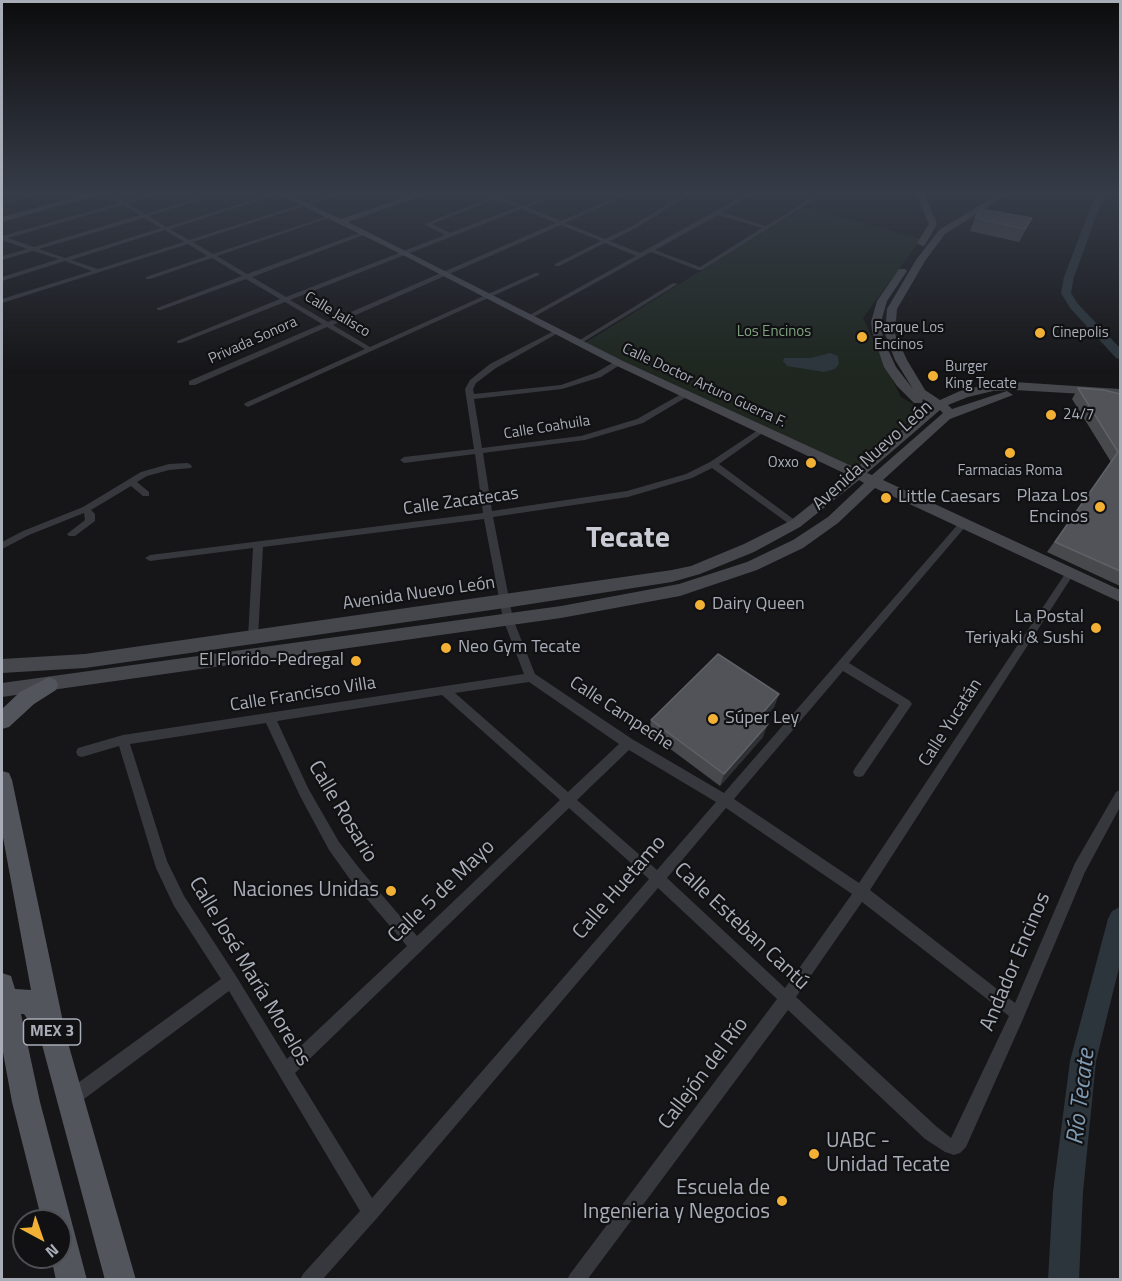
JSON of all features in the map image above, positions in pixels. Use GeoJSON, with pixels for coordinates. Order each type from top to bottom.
{"type":"FeatureCollection","features":[{"type":"Feature","properties":{"kind":"main road"},"geometry":{"type":"LineString","coordinates":[[2,721],[27,698],[49,685]]}},
{"type":"Feature","properties":{"kind":"main road","name":"MEX 3"},"geometry":{"type":"LineString","coordinates":[[2,780],[53,1036],[121,1280]]}},
{"type":"Feature","properties":{"kind":"main road"},"geometry":{"type":"LineString","coordinates":[[3,997],[27,1001],[33,1005],[53,1036]]}},
{"type":"Feature","properties":{"kind":"main road","name":"MEX 3"},"geometry":{"type":"LineString","coordinates":[[3,997],[54,1209]]}},
{"type":"Feature","properties":{"kind":"street"},"geometry":{"type":"LineString","coordinates":[[2,258],[20,253]]}},
{"type":"Feature","properties":{"kind":"street"},"geometry":{"type":"LineString","coordinates":[[45,253],[96,270]]}},
{"type":"Feature","properties":{"kind":"street"},"geometry":{"type":"LineString","coordinates":[[2,279],[86,253]]}},
{"type":"Feature","properties":{"kind":"street"},"geometry":{"type":"LineString","coordinates":[[2,301],[153,253]]}},
{"type":"Feature","properties":{"kind":"street","name":"Calle Jalisco"},"geometry":{"type":"LineString","coordinates":[[203,253],[369,350]]}},
{"type":"Feature","properties":{"kind":"street"},"geometry":{"type":"LineString","coordinates":[[148,278],[225,253]]}},
{"type":"Feature","properties":{"kind":"street"},"geometry":{"type":"LineString","coordinates":[[159,309],[310,253]]}},
{"type":"Feature","properties":{"kind":"street"},"geometry":{"type":"LineString","coordinates":[[179,342],[402,253]]}},
{"type":"Feature","properties":{"kind":"street","name":"Calle Doctor Arturo Guerra F."},"geometry":{"type":"LineString","coordinates":[[405,253],[619,363],[1120,596]]}},
{"type":"Feature","properties":{"kind":"street","name":"Privada Sonora"},"geometry":{"type":"LineString","coordinates":[[192,384],[491,253]]}},
{"type":"Feature","properties":{"kind":"street"},"geometry":{"type":"LineString","coordinates":[[557,266],[582,253]]}},
{"type":"Feature","properties":{"kind":"street"},"geometry":{"type":"LineString","coordinates":[[634,253],[642,256]]}},
{"type":"Feature","properties":{"kind":"street"},"geometry":{"type":"LineString","coordinates":[[528,318],[647,253]]}},
{"type":"Feature","properties":{"kind":"street"},"geometry":{"type":"LineString","coordinates":[[658,253],[700,269],[727,253]]}},
{"type":"Feature","properties":{"kind":"street"},"geometry":{"type":"LineString","coordinates":[[896,288],[916,253]]}},
{"type":"Feature","properties":{"kind":"street"},"geometry":{"type":"LineString","coordinates":[[925,253],[878,312],[878,339],[890,367],[901,384],[913,396],[943,411]]}},
{"type":"Feature","properties":{"kind":"street"},"geometry":{"type":"LineString","coordinates":[[248,405],[537,274]]}},
{"type":"Feature","properties":{"kind":"street"},"geometry":{"type":"LineString","coordinates":[[578,343],[675,284]]}},
{"type":"Feature","properties":{"kind":"street"},"geometry":{"type":"LineString","coordinates":[[531,678],[508,619],[488,515],[470,389],[473,382],[482,374],[556,332]]}},
{"type":"Feature","properties":{"kind":"street"},"geometry":{"type":"LineString","coordinates":[[470,397],[562,387],[598,375],[619,363]]}},
{"type":"Feature","properties":{"kind":"street","name":"Avenida Nuevo León"},"geometry":{"type":"LineString","coordinates":[[2,666],[85,661],[672,576],[695,570],[749,548],[795,524],[820,507],[857,474],[943,411],[1000,396],[1061,390],[1120,393]]}},
{"type":"Feature","properties":{"kind":"street","name":"Calle Coahuila"},"geometry":{"type":"LineString","coordinates":[[404,460],[582,438],[615,430],[657,412],[686,395]]}},
{"type":"Feature","properties":{"kind":"street","name":"Avenida Nuevo León"},"geometry":{"type":"LineString","coordinates":[[2,690],[646,598],[736,572],[776,556],[834,520],[923,435],[943,411]]}},
{"type":"Feature","properties":{"kind":"street","name":"Calle Zacatecas"},"geometry":{"type":"LineString","coordinates":[[150,558],[488,515],[628,494],[669,483],[713,464],[761,430]]}},
{"type":"Feature","properties":{"kind":"street"},"geometry":{"type":"LineString","coordinates":[[713,464],[795,524]]}},
{"type":"Feature","properties":{"kind":"street"},"geometry":{"type":"LineString","coordinates":[[2,546],[39,527],[86,509],[130,481],[158,470],[188,466]]}},
{"type":"Feature","properties":{"kind":"street"},"geometry":{"type":"LineString","coordinates":[[130,481],[146,494]]}},
{"type":"Feature","properties":{"kind":"street"},"geometry":{"type":"LineString","coordinates":[[72,534],[90,521],[90,514],[86,509]]}},
{"type":"Feature","properties":{"kind":"street","name":"Calle Huetamo"},"geometry":{"type":"LineString","coordinates":[[309,1280],[963,524]]}},
{"type":"Feature","properties":{"kind":"street"},"geometry":{"type":"LineString","coordinates":[[2,551],[39,527]]}},
{"type":"Feature","properties":{"kind":"street"},"geometry":{"type":"LineString","coordinates":[[253,637],[258,545]]}},
{"type":"Feature","properties":{"kind":"street","name":"Calle Yucatán"},"geometry":{"type":"LineString","coordinates":[[861,892],[1070,573]]}},
{"type":"Feature","properties":{"kind":"street"},"geometry":{"type":"LineString","coordinates":[[843,665],[906,704],[859,772]]}},
{"type":"Feature","properties":{"kind":"street","name":"Calle Campeche"},"geometry":{"type":"LineString","coordinates":[[531,678],[628,743],[724,800],[861,892],[1018,1014]]}},
{"type":"Feature","properties":{"kind":"street","name":"Calle Francisco Villa"},"geometry":{"type":"LineString","coordinates":[[82,752],[123,740],[531,678]]}},
{"type":"Feature","properties":{"kind":"street","name":"Calle Esteban Cantú"},"geometry":{"type":"LineString","coordinates":[[445,692],[656,877],[931,1133],[945,1144],[954,1147]]}},
{"type":"Feature","properties":{"kind":"street","name":"Calle Rosario"},"geometry":{"type":"LineString","coordinates":[[270,718],[304,792],[334,846],[416,946]]}},
{"type":"Feature","properties":{"kind":"street","name":"Calle José María Morelos"},"geometry":{"type":"LineString","coordinates":[[123,740],[161,863],[179,901],[231,981],[370,1212]]}},
{"type":"Feature","properties":{"kind":"street","name":"Calle 5 de Mayo"},"geometry":{"type":"LineString","coordinates":[[285,1072],[628,743]]}},
{"type":"Feature","properties":{"kind":"street","name":"Andador Encinos"},"geometry":{"type":"LineString","coordinates":[[954,1147],[960,1141],[1018,1014],[1080,868],[1120,796]]}},
{"type":"Feature","properties":{"kind":"street","name":"Callejón del Río"},"geometry":{"type":"LineString","coordinates":[[576,1280],[787,998],[861,892]]}},
{"type":"Feature","properties":{"kind":"street"},"geometry":{"type":"LineString","coordinates":[[70,1099],[231,981]]}},
{"type":"Feature","properties":{"kind":"green space","name":"Los Encinos"},"geometry":{"type":"Polygon","coordinates":[[[730,253],[911,253],[863,318],[901,397],[922,409],[855,471],[585,343],[730,253]]]}},
{"type":"Feature","properties":{"kind":"shaded area"},"geometry":{"type":"Polygon","coordinates":[[[830,353],[838,356],[839,364],[835,369],[824,372],[787,366],[783,361],[784,358],[811,358],[830,353]]]}},
{"type":"Feature","properties":{"kind":"building","name":"Plaza Los Encinos"},"geometry":{"type":"Polygon","coordinates":[[[1078,388],[1120,394],[1120,571],[1055,542],[1118,452],[1078,388]]]}},
{"type":"Feature","properties":{"kind":"building","name":"Súper Ley"},"geometry":{"type":"Polygon","coordinates":[[[718,654],[779,694],[759,717],[768,724],[724,774],[651,720],[718,654]]]}},
{"type":"Feature","properties":{"kind":"waterway","name":"Río Tecate"},"geometry":{"type":"LineString","coordinates":[[1078,253],[1066,293],[1074,306],[1120,355]]}},
{"type":"Feature","properties":{"kind":"waterway","name":"Río Tecate"},"geometry":{"type":"LineString","coordinates":[[1063,1280],[1068,1192],[1083,1061],[1120,919]]}},
{"type":"Feature","properties":{"kind":"place","name":"Cinepolis"},"geometry":{"type":"Point","coordinates":[1040,333]}},
{"type":"Feature","properties":{"kind":"place","name":"Parque Los Encinos"},"geometry":{"type":"Point","coordinates":[862,337]}},
{"type":"Feature","properties":{"kind":"place","name":"Burger King Tecate"},"geometry":{"type":"Point","coordinates":[933,376]}},
{"type":"Feature","properties":{"kind":"place","name":"24/7"},"geometry":{"type":"Point","coordinates":[1051,415]}},
{"type":"Feature","properties":{"kind":"place","name":"Farmacias Roma"},"geometry":{"type":"Point","coordinates":[1010,453]}},
{"type":"Feature","properties":{"kind":"place","name":"Oxxo"},"geometry":{"type":"Point","coordinates":[811,463]}},
{"type":"Feature","properties":{"kind":"place","name":"Little Caesars"},"geometry":{"type":"Point","coordinates":[886,498]}},
{"type":"Feature","properties":{"kind":"place","name":"Plaza Los Encinos"},"geometry":{"type":"Point","coordinates":[1100,507]}},
{"type":"Feature","properties":{"kind":"place","name":"Dairy Queen"},"geometry":{"type":"Point","coordinates":[700,605]}},
{"type":"Feature","properties":{"kind":"place","name":"La Postal Teriyaki & Sushi"},"geometry":{"type":"Point","coordinates":[1096,628]}},
{"type":"Feature","properties":{"kind":"place","name":"Neo Gym Tecate"},"geometry":{"type":"Point","coordinates":[446,648]}},
{"type":"Feature","properties":{"kind":"place","name":"El Florido-Pedregal"},"geometry":{"type":"Point","coordinates":[356,661]}},
{"type":"Feature","properties":{"kind":"place","name":"Súper Ley"},"geometry":{"type":"Point","coordinates":[713,719]}},
{"type":"Feature","properties":{"kind":"place","name":"Naciones Unidas"},"geometry":{"type":"Point","coordinates":[391,891]}},
{"type":"Feature","properties":{"kind":"place","name":"UABC - Unidad Tecate"},"geometry":{"type":"Point","coordinates":[814,1154]}},
{"type":"Feature","properties":{"kind":"place","name":"Escuela de Ingenieria y Negocios"},"geometry":{"type":"Point","coordinates":[782,1201]}},
{"type":"Feature","properties":{"kind":"district","name":"Tecate"},"geometry":{"type":"Point","coordinates":[628,540]}}]}
